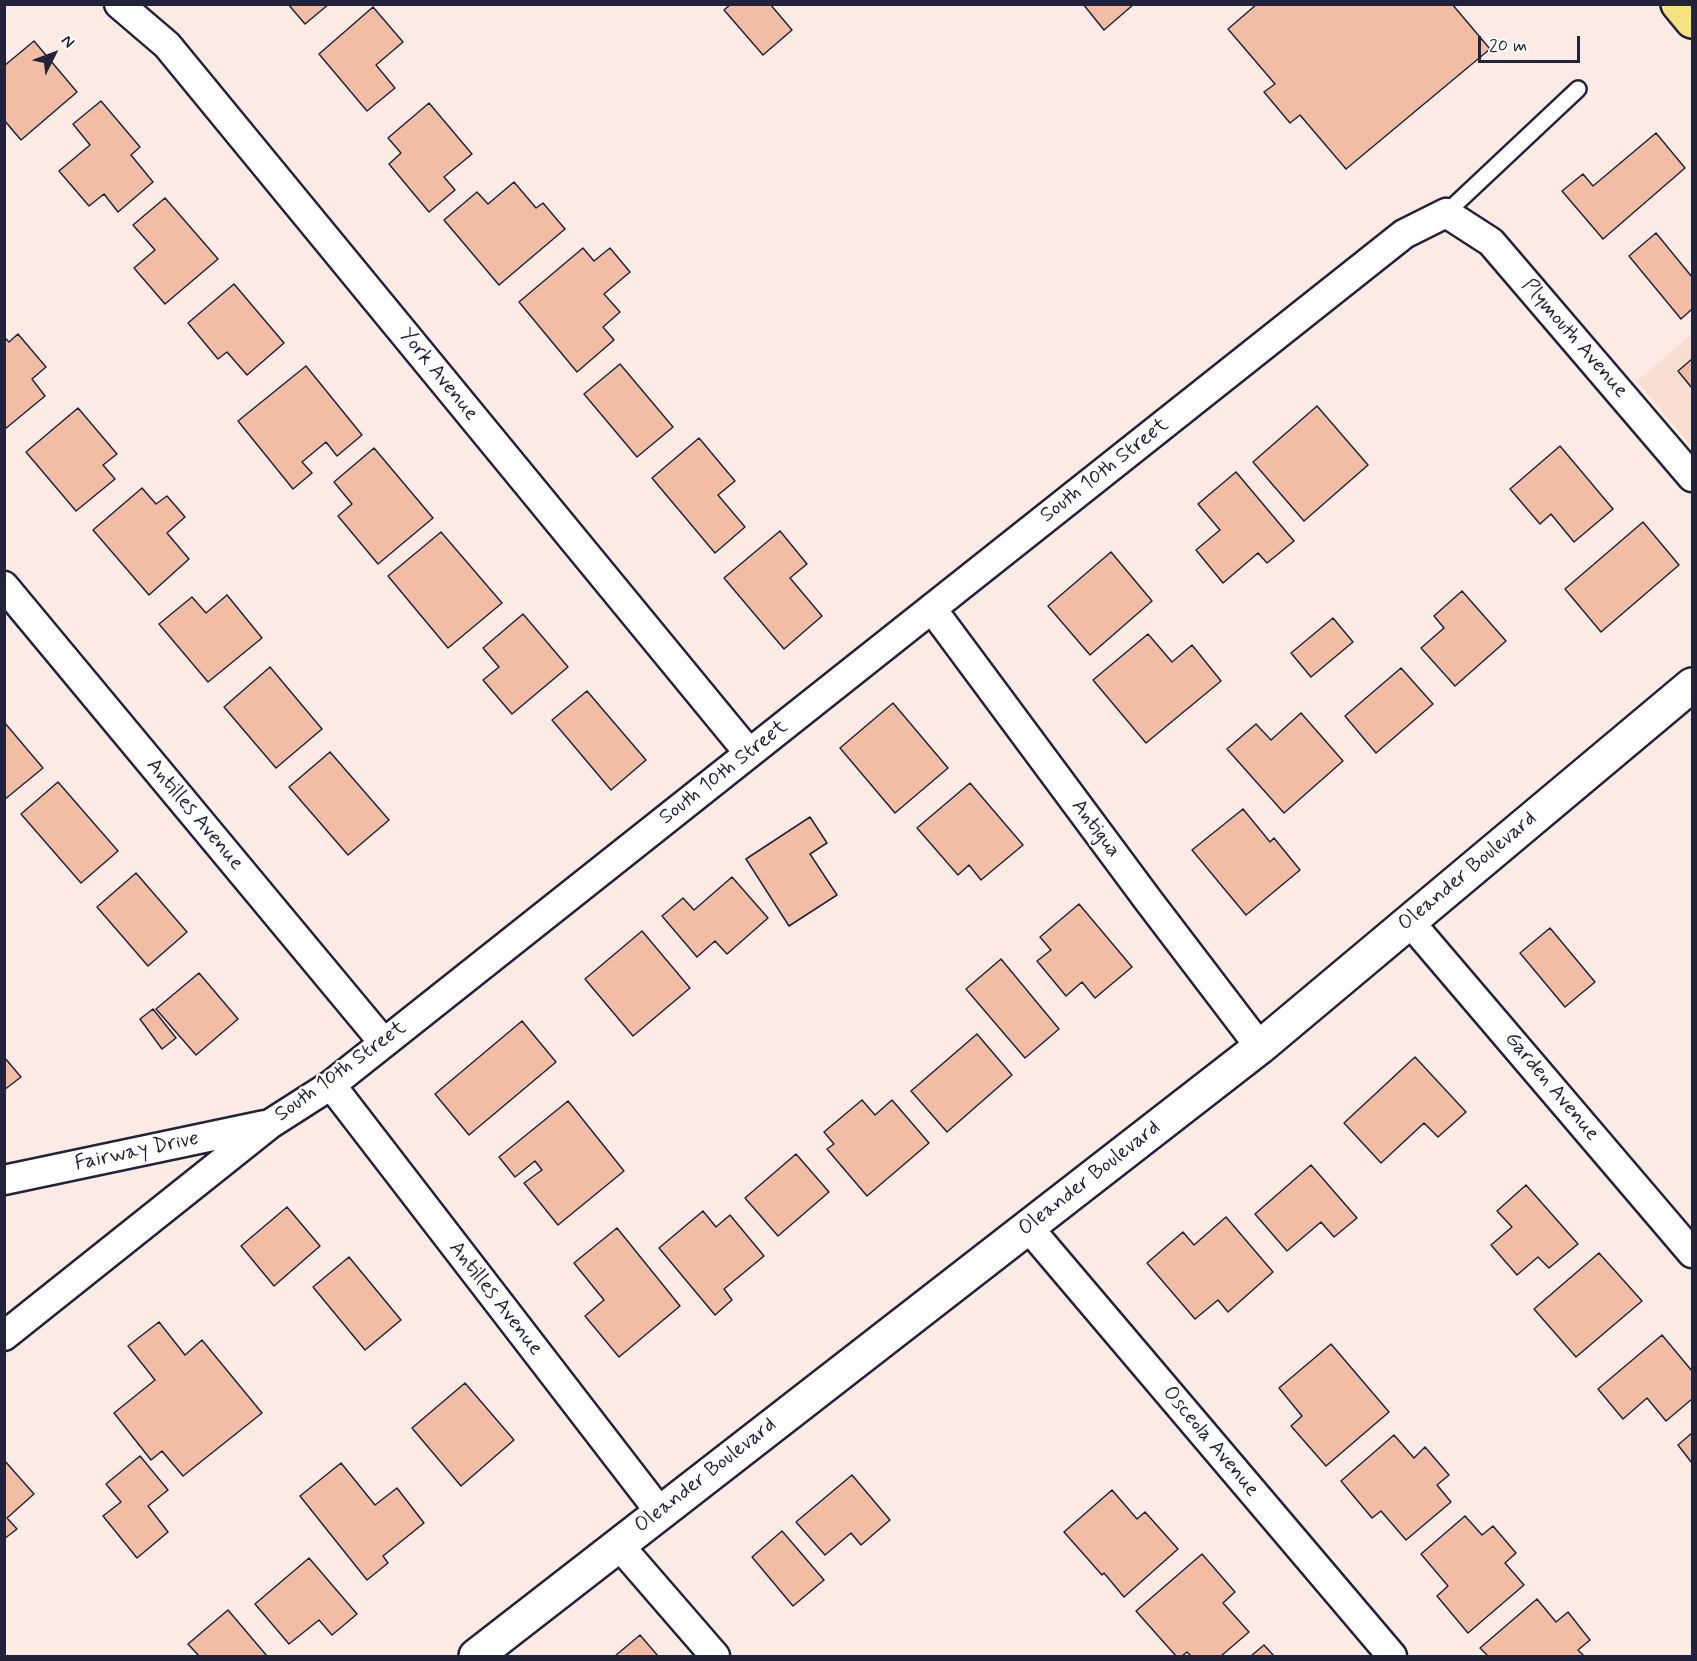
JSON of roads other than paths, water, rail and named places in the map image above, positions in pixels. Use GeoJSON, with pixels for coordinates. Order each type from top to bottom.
{"type":"FeatureCollection","features":[{"type":"Feature","properties":{"kind":"main road"},"geometry":{"type":"LineString","coordinates":[[1678,4],[1692,21]]}},
{"type":"Feature","properties":{"kind":"main road","name":"Oleander Boulevard"},"geometry":{"type":"LineString","coordinates":[[476,1656],[1260,1047],[1692,685]]}},
{"type":"Feature","properties":{"kind":"street","name":"York Avenue"},"geometry":{"type":"LineString","coordinates":[[119,4],[167,45],[749,753]]}},
{"type":"Feature","properties":{"kind":"street","name":"South 10th Street"},"geometry":{"type":"LineString","coordinates":[[4,1336],[270,1124],[331,1085],[1404,234],[1446,213]]}},
{"type":"Feature","properties":{"kind":"street","name":"Plymouth Avenue"},"geometry":{"type":"LineString","coordinates":[[1446,213],[1491,242],[1692,477]]}},
{"type":"Feature","properties":{"kind":"street","name":"Antilles Avenue"},"geometry":{"type":"LineString","coordinates":[[4,586],[384,1043]]}},
{"type":"Feature","properties":{"kind":"street","name":"Antigua"},"geometry":{"type":"LineString","coordinates":[[932,609],[1260,1047]]}},
{"type":"Feature","properties":{"kind":"street","name":"Garden Avenue"},"geometry":{"type":"LineString","coordinates":[[1409,921],[1692,1253]]}},
{"type":"Feature","properties":{"kind":"street","name":"Antilles Avenue"},"geometry":{"type":"LineString","coordinates":[[331,1085],[660,1512]]}},
{"type":"Feature","properties":{"kind":"street","name":"Fairway Drive"},"geometry":{"type":"LineString","coordinates":[[4,1180],[270,1124]]}},
{"type":"Feature","properties":{"kind":"street","name":"Osceola Avenue"},"geometry":{"type":"LineString","coordinates":[[1028,1227],[1392,1656]]}},
{"type":"Feature","properties":{"kind":"street"},"geometry":{"type":"LineString","coordinates":[[618,1544],[715,1656]]}},
{"type":"Feature","properties":{"kind":"lane"},"geometry":{"type":"LineString","coordinates":[[1446,213],[1578,89]]}}]}
